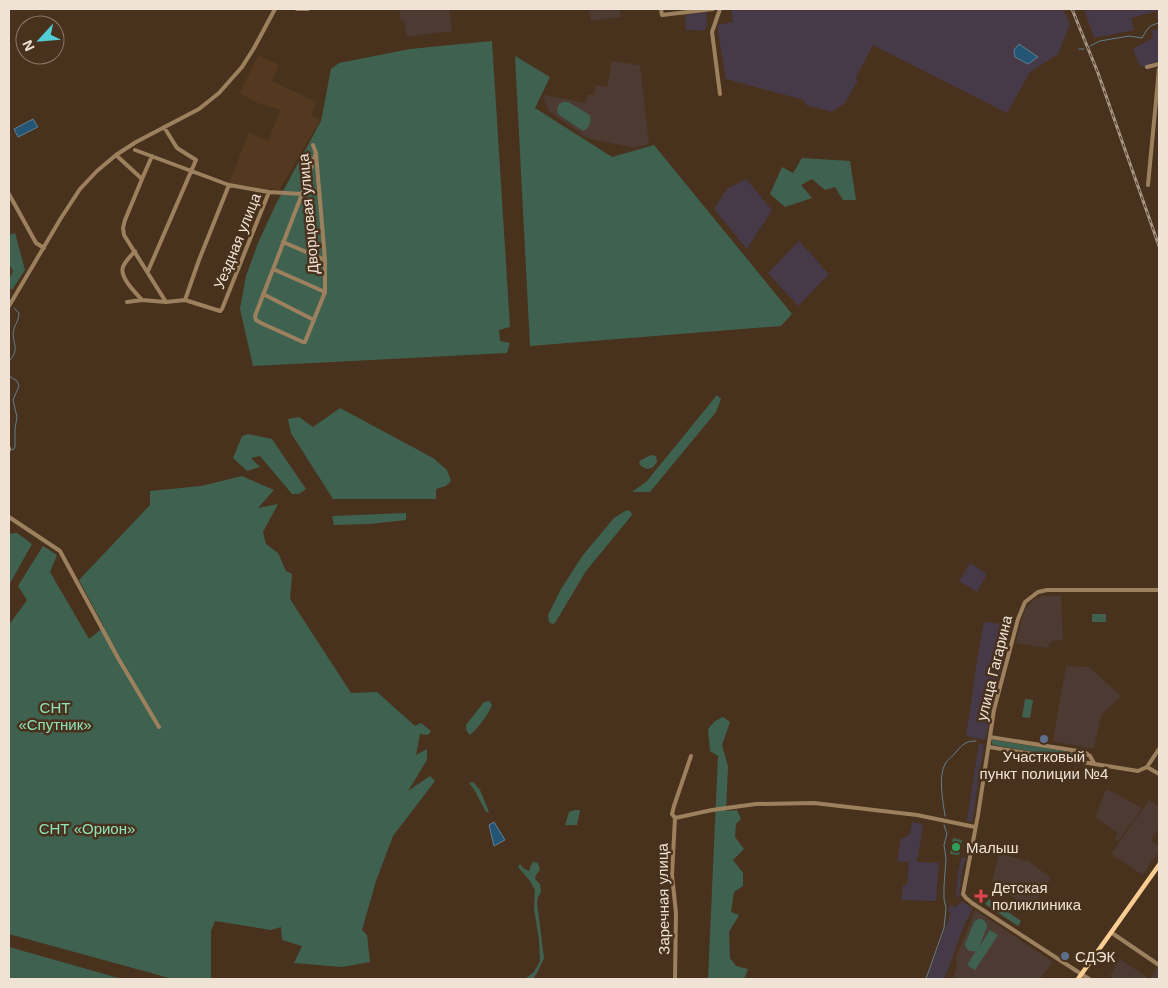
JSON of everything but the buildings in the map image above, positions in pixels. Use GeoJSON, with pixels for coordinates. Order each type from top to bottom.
{"type":"FeatureCollection","features":[{"type":"Feature","properties":{"kind":"main road"},"geometry":{"type":"LineString","coordinates":[[1078,979],[1159,864]]}},
{"type":"Feature","properties":{"kind":"street"},"geometry":{"type":"LineString","coordinates":[[9,306],[80,189],[116,155],[136,142],[199,109],[219,93],[242,67],[275,9]]}},
{"type":"Feature","properties":{"kind":"street"},"geometry":{"type":"LineString","coordinates":[[297,9],[308,9]]}},
{"type":"Feature","properties":{"kind":"street"},"geometry":{"type":"LineString","coordinates":[[661,9],[662,16],[713,9]]}},
{"type":"Feature","properties":{"kind":"street"},"geometry":{"type":"LineString","coordinates":[[720,9],[712,32],[720,94]]}},
{"type":"Feature","properties":{"kind":"street"},"geometry":{"type":"LineString","coordinates":[[1147,67],[1159,64]]}},
{"type":"Feature","properties":{"kind":"street"},"geometry":{"type":"LineString","coordinates":[[1148,185],[1159,69]]}},
{"type":"Feature","properties":{"kind":"street"},"geometry":{"type":"LineString","coordinates":[[148,271],[196,160],[177,148],[164,127]]}},
{"type":"Feature","properties":{"kind":"street","name":"Дворцовая улица"},"geometry":{"type":"LineString","coordinates":[[263,294],[255,316],[256,320],[305,342],[325,292],[325,260],[316,153],[313,145]]}},
{"type":"Feature","properties":{"kind":"street","name":"Уездная улица"},"geometry":{"type":"LineString","coordinates":[[135,150],[229,185],[269,192],[220,311],[185,300],[229,185]]}},
{"type":"Feature","properties":{"kind":"street"},"geometry":{"type":"LineString","coordinates":[[314,320],[263,294],[316,153]]}},
{"type":"Feature","properties":{"kind":"street"},"geometry":{"type":"LineString","coordinates":[[116,155],[142,179]]}},
{"type":"Feature","properties":{"kind":"street"},"geometry":{"type":"LineString","coordinates":[[152,156],[123,228],[124,235],[166,302]]}},
{"type":"Feature","properties":{"kind":"street"},"geometry":{"type":"LineString","coordinates":[[269,192],[302,194]]}},
{"type":"Feature","properties":{"kind":"street"},"geometry":{"type":"LineString","coordinates":[[9,194],[36,243],[44,248]]}},
{"type":"Feature","properties":{"kind":"street"},"geometry":{"type":"LineString","coordinates":[[283,242],[325,260]]}},
{"type":"Feature","properties":{"kind":"street"},"geometry":{"type":"LineString","coordinates":[[135,252],[123,265],[122,272],[126,281],[142,300]]}},
{"type":"Feature","properties":{"kind":"street"},"geometry":{"type":"LineString","coordinates":[[273,269],[325,292]]}},
{"type":"Feature","properties":{"kind":"street"},"geometry":{"type":"LineString","coordinates":[[127,302],[185,300]]}},
{"type":"Feature","properties":{"kind":"street"},"geometry":{"type":"LineString","coordinates":[[9,517],[60,551],[91,610],[159,727]]}},
{"type":"Feature","properties":{"kind":"street","name":"улица Гагарина"},"geometry":{"type":"LineString","coordinates":[[1081,974],[966,898],[963,894],[998,693],[1018,619],[1025,602],[1038,592],[1048,590],[1159,590]]}},
{"type":"Feature","properties":{"kind":"street","name":"улица Гагарина"},"geometry":{"type":"LineString","coordinates":[[990,737],[1084,752],[1090,756],[1094,763]]}},
{"type":"Feature","properties":{"kind":"street"},"geometry":{"type":"LineString","coordinates":[[989,747],[1138,771],[1147,767],[1159,749]]}},
{"type":"Feature","properties":{"kind":"street","name":"Заречная улица"},"geometry":{"type":"LineString","coordinates":[[675,979],[676,913],[672,875],[676,818],[672,814],[691,756]]}},
{"type":"Feature","properties":{"kind":"street"},"geometry":{"type":"LineString","coordinates":[[1147,767],[1159,774]]}},
{"type":"Feature","properties":{"kind":"street"},"geometry":{"type":"LineString","coordinates":[[676,818],[712,810],[756,804],[814,803],[917,815],[975,827]]}},
{"type":"Feature","properties":{"kind":"street"},"geometry":{"type":"LineString","coordinates":[[1112,932],[1159,965]]}},
{"type":"Feature","properties":{"kind":"street"},"geometry":{"type":"LineString","coordinates":[[1081,974],[1088,979]]}},
{"type":"Feature","properties":{"kind":"shaded area"},"geometry":{"type":"Polygon","coordinates":[[[399,9],[449,9],[452,31],[407,37],[404,21],[401,21],[399,9]]]}},
{"type":"Feature","properties":{"kind":"shaded area"},"geometry":{"type":"Polygon","coordinates":[[[589,9],[622,9],[620,11],[621,17],[591,21],[589,9]]]}},
{"type":"Feature","properties":{"kind":"shaded area"},"geometry":{"type":"Polygon","coordinates":[[[731,9],[1063,9],[1070,24],[1058,54],[1030,72],[1007,113],[873,45],[855,79],[858,80],[845,103],[832,112],[806,105],[804,100],[726,79],[717,25],[733,22],[731,9]]]}},
{"type":"Feature","properties":{"kind":"shaded area"},"geometry":{"type":"Polygon","coordinates":[[[1084,9],[1159,9],[1159,20],[1157,19],[1157,11],[1131,18],[1134,30],[1094,38],[1084,9]]]}},
{"type":"Feature","properties":{"kind":"shaded area"},"geometry":{"type":"Polygon","coordinates":[[[706,12],[707,25],[705,30],[686,30],[685,15],[706,12]]]}},
{"type":"Feature","properties":{"kind":"shaded area"},"geometry":{"type":"Polygon","coordinates":[[[1159,28],[1159,61],[1145,67],[1139,65],[1133,49],[1153,38],[1151,31],[1159,28]]]}},
{"type":"Feature","properties":{"kind":"shaded area"},"geometry":{"type":"Polygon","coordinates":[[[258,55],[279,65],[272,81],[316,102],[311,116],[320,120],[279,190],[229,183],[249,133],[268,141],[281,110],[257,103],[240,93],[258,55]]]}},
{"type":"Feature","properties":{"kind":"shaded area"},"geometry":{"type":"Polygon","coordinates":[[[612,61],[640,65],[649,144],[634,148],[587,138],[550,112],[543,98],[545,95],[585,103],[588,95],[594,95],[596,85],[607,87],[612,61]]]}},
{"type":"Feature","properties":{"kind":"shaded area"},"geometry":{"type":"Polygon","coordinates":[[[746,179],[772,210],[747,249],[714,209],[727,189],[746,179]]]}},
{"type":"Feature","properties":{"kind":"shaded area"},"geometry":{"type":"Polygon","coordinates":[[[799,241],[829,274],[798,306],[768,273],[799,241]]]}},
{"type":"Feature","properties":{"kind":"shaded area"},"geometry":{"type":"Polygon","coordinates":[[[970,563],[987,574],[977,592],[959,581],[970,563]]]}},
{"type":"Feature","properties":{"kind":"shaded area"},"geometry":{"type":"Polygon","coordinates":[[[1042,596],[1061,596],[1063,640],[1052,641],[1048,648],[1016,643],[1025,610],[1034,599],[1042,596]]]}},
{"type":"Feature","properties":{"kind":"shaded area"},"geometry":{"type":"Polygon","coordinates":[[[984,622],[1012,625],[985,740],[966,736],[984,622]]]}},
{"type":"Feature","properties":{"kind":"shaded area"},"geometry":{"type":"Polygon","coordinates":[[[1066,666],[1089,667],[1121,696],[1101,715],[1094,749],[1053,741],[1066,666]]]}},
{"type":"Feature","properties":{"kind":"shaded area"},"geometry":{"type":"Polygon","coordinates":[[[979,743],[984,745],[972,822],[967,821],[979,743]]]}},
{"type":"Feature","properties":{"kind":"shaded area"},"geometry":{"type":"Polygon","coordinates":[[[1106,790],[1142,808],[1118,841],[1115,839],[1118,833],[1095,817],[1106,790]]]}},
{"type":"Feature","properties":{"kind":"shaded area"},"geometry":{"type":"Polygon","coordinates":[[[1149,800],[1159,807],[1159,828],[1151,840],[1159,847],[1159,850],[1143,875],[1111,854],[1149,800]]]}},
{"type":"Feature","properties":{"kind":"shaded area"},"geometry":{"type":"Polygon","coordinates":[[[912,822],[923,824],[917,862],[939,863],[936,901],[901,900],[903,885],[907,885],[909,862],[897,861],[901,839],[910,834],[912,822]]]}},
{"type":"Feature","properties":{"kind":"shaded area"},"geometry":{"type":"Polygon","coordinates":[[[999,853],[1027,860],[1051,878],[1031,910],[992,882],[999,853]]]}},
{"type":"Feature","properties":{"kind":"shaded area"},"geometry":{"type":"Polygon","coordinates":[[[962,857],[966,858],[962,871],[959,897],[956,897],[958,872],[962,857]]]}},
{"type":"Feature","properties":{"kind":"shaded area"},"geometry":{"type":"Polygon","coordinates":[[[962,901],[973,909],[965,923],[945,977],[944,979],[927,979],[951,913],[948,912],[950,905],[956,907],[962,901]]]}},
{"type":"Feature","properties":{"kind":"shaded area"},"geometry":{"type":"Polygon","coordinates":[[[975,910],[1053,962],[1040,979],[953,979],[957,966],[956,958],[975,910]]]}},
{"type":"Feature","properties":{"kind":"shaded area"},"geometry":{"type":"Polygon","coordinates":[[[1120,959],[1150,979],[1115,979],[1110,976],[1120,959]]]}},
{"type":"Feature","properties":{"kind":"shaded area"},"geometry":{"type":"Polygon","coordinates":[[[1157,967],[1159,968],[1159,979],[1150,979],[1157,967]]]}},
{"type":"Feature","properties":{"kind":"green space"},"geometry":{"type":"Polygon","coordinates":[[[492,41],[510,327],[499,330],[500,341],[510,343],[507,353],[253,366],[240,309],[246,276],[258,243],[276,204],[321,121],[331,69],[339,63],[410,49],[492,41]]]}},
{"type":"Feature","properties":{"kind":"green space"},"geometry":{"type":"Polygon","coordinates":[[[515,56],[550,77],[535,108],[612,157],[654,145],[792,314],[781,326],[530,346],[515,56]]]}},
{"type":"Feature","properties":{"kind":"green space"},"geometry":{"type":"Polygon","coordinates":[[[568,102],[590,115],[590,124],[587,128],[583,131],[558,114],[559,104],[568,102]]]}},
{"type":"Feature","properties":{"kind":"green space"},"geometry":{"type":"Polygon","coordinates":[[[802,158],[850,161],[856,200],[843,200],[835,187],[825,190],[812,179],[801,185],[812,198],[785,207],[770,194],[782,167],[793,173],[802,158]]]}},
{"type":"Feature","properties":{"kind":"green space"},"geometry":{"type":"Polygon","coordinates":[[[15,233],[25,270],[12,290],[9,287],[9,280],[13,271],[9,264],[9,235],[15,233]]]}},
{"type":"Feature","properties":{"kind":"green space"},"geometry":{"type":"Polygon","coordinates":[[[717,395],[721,399],[716,412],[650,492],[632,492],[647,481],[717,395]]]}},
{"type":"Feature","properties":{"kind":"green space"},"geometry":{"type":"Polygon","coordinates":[[[340,408],[433,458],[447,470],[451,481],[446,486],[436,489],[436,499],[333,499],[291,433],[288,419],[299,417],[313,427],[340,408]]]}},
{"type":"Feature","properties":{"kind":"green space"},"geometry":{"type":"Polygon","coordinates":[[[248,434],[272,439],[306,489],[299,494],[292,494],[260,456],[251,458],[260,467],[247,471],[233,458],[242,436],[248,434]]]}},
{"type":"Feature","properties":{"kind":"green space"},"geometry":{"type":"Polygon","coordinates":[[[651,455],[656,456],[657,462],[653,467],[647,469],[641,466],[639,463],[641,460],[651,455]]]}},
{"type":"Feature","properties":{"kind":"green space"},"geometry":{"type":"Polygon","coordinates":[[[242,476],[274,490],[258,508],[278,504],[263,532],[266,544],[278,553],[286,571],[292,574],[290,599],[351,693],[377,692],[415,726],[421,723],[431,731],[428,735],[420,734],[416,755],[427,749],[427,760],[408,791],[430,776],[435,781],[393,836],[376,881],[362,930],[367,935],[370,962],[342,967],[294,963],[302,946],[282,940],[281,927],[271,930],[215,921],[211,931],[211,979],[173,979],[9,934],[9,625],[27,600],[18,586],[43,546],[57,555],[50,572],[89,639],[104,627],[79,580],[150,505],[150,491],[201,486],[242,476]]]}},
{"type":"Feature","properties":{"kind":"green space"},"geometry":{"type":"Polygon","coordinates":[[[627,510],[632,515],[586,571],[555,623],[549,622],[548,615],[561,589],[583,555],[614,518],[627,510]]]}},
{"type":"Feature","properties":{"kind":"green space"},"geometry":{"type":"Polygon","coordinates":[[[406,513],[406,520],[370,524],[334,525],[332,516],[406,513]]]}},
{"type":"Feature","properties":{"kind":"green space"},"geometry":{"type":"Polygon","coordinates":[[[17,533],[32,544],[9,585],[9,534],[17,533]]]}},
{"type":"Feature","properties":{"kind":"green space"},"geometry":{"type":"Polygon","coordinates":[[[1092,614],[1106,614],[1106,622],[1092,622],[1092,614]]]}},
{"type":"Feature","properties":{"kind":"green space"},"geometry":{"type":"Polygon","coordinates":[[[1025,699],[1033,700],[1030,718],[1022,717],[1025,699]]]}},
{"type":"Feature","properties":{"kind":"green space"},"geometry":{"type":"Polygon","coordinates":[[[489,701],[492,705],[480,725],[470,735],[466,730],[466,725],[484,702],[489,701]]]}},
{"type":"Feature","properties":{"kind":"green space"},"geometry":{"type":"Polygon","coordinates":[[[723,717],[730,722],[722,745],[728,766],[726,811],[737,810],[741,819],[736,824],[735,837],[744,849],[733,860],[743,873],[743,886],[734,892],[731,912],[739,915],[729,932],[730,958],[736,966],[748,969],[745,977],[739,979],[708,979],[718,756],[710,751],[708,729],[715,721],[723,717]]]}},
{"type":"Feature","properties":{"kind":"green space"},"geometry":{"type":"Polygon","coordinates":[[[992,740],[1084,754],[1083,760],[993,745],[992,740]]]}},
{"type":"Feature","properties":{"kind":"green space"},"geometry":{"type":"Polygon","coordinates":[[[473,782],[480,790],[489,812],[486,812],[469,783],[473,782]]]}},
{"type":"Feature","properties":{"kind":"green space"},"geometry":{"type":"Polygon","coordinates":[[[580,810],[577,825],[565,825],[569,812],[580,810]]]}},
{"type":"Feature","properties":{"kind":"green space","name":"Малыш"},"geometry":{"type":"Polygon","coordinates":[[[953,838],[962,840],[959,855],[950,854],[953,838]]]}},
{"type":"Feature","properties":{"kind":"green space"},"geometry":{"type":"Polygon","coordinates":[[[533,862],[538,863],[540,870],[535,879],[540,884],[541,892],[537,903],[544,958],[533,979],[525,979],[534,972],[540,961],[539,940],[534,908],[535,890],[518,867],[520,864],[524,869],[530,871],[533,862]]]}},
{"type":"Feature","properties":{"kind":"green space"},"geometry":{"type":"Polygon","coordinates":[[[989,899],[1021,921],[1018,926],[985,904],[989,899]]]}},
{"type":"Feature","properties":{"kind":"green space"},"geometry":{"type":"Polygon","coordinates":[[[982,919],[987,927],[979,947],[990,930],[998,935],[975,970],[967,965],[976,951],[969,950],[965,944],[974,922],[982,919]]]}},
{"type":"Feature","properties":{"kind":"green space"},"geometry":{"type":"Polygon","coordinates":[[[9,947],[122,979],[9,979],[9,947]]]}},
{"type":"Feature","properties":{"kind":"water"},"geometry":{"type":"Polygon","coordinates":[[[1019,44],[1038,57],[1028,64],[1015,57],[1014,50],[1019,44]]]}},
{"type":"Feature","properties":{"kind":"water"},"geometry":{"type":"Polygon","coordinates":[[[33,119],[38,127],[18,137],[14,129],[33,119]]]}},
{"type":"Feature","properties":{"kind":"water"},"geometry":{"type":"Polygon","coordinates":[[[494,822],[505,840],[494,846],[489,825],[494,822]]]}},
{"type":"Feature","properties":{"kind":"waterway"},"geometry":{"type":"LineString","coordinates":[[1090,46],[1100,41],[1129,36],[1142,38],[1149,28],[1159,23]]}},
{"type":"Feature","properties":{"kind":"waterway"},"geometry":{"type":"LineString","coordinates":[[1079,49],[1084,49]]}},
{"type":"Feature","properties":{"kind":"waterway"},"geometry":{"type":"LineString","coordinates":[[9,361],[15,352],[13,334],[19,315],[14,308]]}},
{"type":"Feature","properties":{"kind":"waterway"},"geometry":{"type":"LineString","coordinates":[[9,376],[17,381],[19,386],[13,400],[17,417],[15,447],[13,450],[11,449]]}},
{"type":"Feature","properties":{"kind":"waterway"},"geometry":{"type":"LineString","coordinates":[[945,816],[941,782],[945,764],[967,742],[976,741]]}},
{"type":"Feature","properties":{"kind":"waterway"},"geometry":{"type":"LineString","coordinates":[[926,979],[944,928],[946,908],[944,899],[946,859],[944,845],[947,834],[944,825]]}},
{"type":"Feature","properties":{"kind":"railway"},"geometry":{"type":"LineString","coordinates":[[1072,9],[1098,73],[1159,246]]}},
{"type":"Feature","properties":{"kind":"place","name":"Участковый пункт полиции №4"},"geometry":{"type":"Point","coordinates":[1044,739]}},
{"type":"Feature","properties":{"kind":"place","name":"Малыш"},"geometry":{"type":"Point","coordinates":[956,847]}},
{"type":"Feature","properties":{"kind":"place","name":"Детская поликлиника"},"geometry":{"type":"Point","coordinates":[981,896]}},
{"type":"Feature","properties":{"kind":"place","name":"СДЭК"},"geometry":{"type":"Point","coordinates":[1065,956]}},
{"type":"Feature","properties":{"kind":"park label","name":"СНТ «Спутник»"},"geometry":{"type":"Point","coordinates":[55,716]}},
{"type":"Feature","properties":{"kind":"park label","name":"СНТ «Орион»"},"geometry":{"type":"Point","coordinates":[87,828]}}]}
